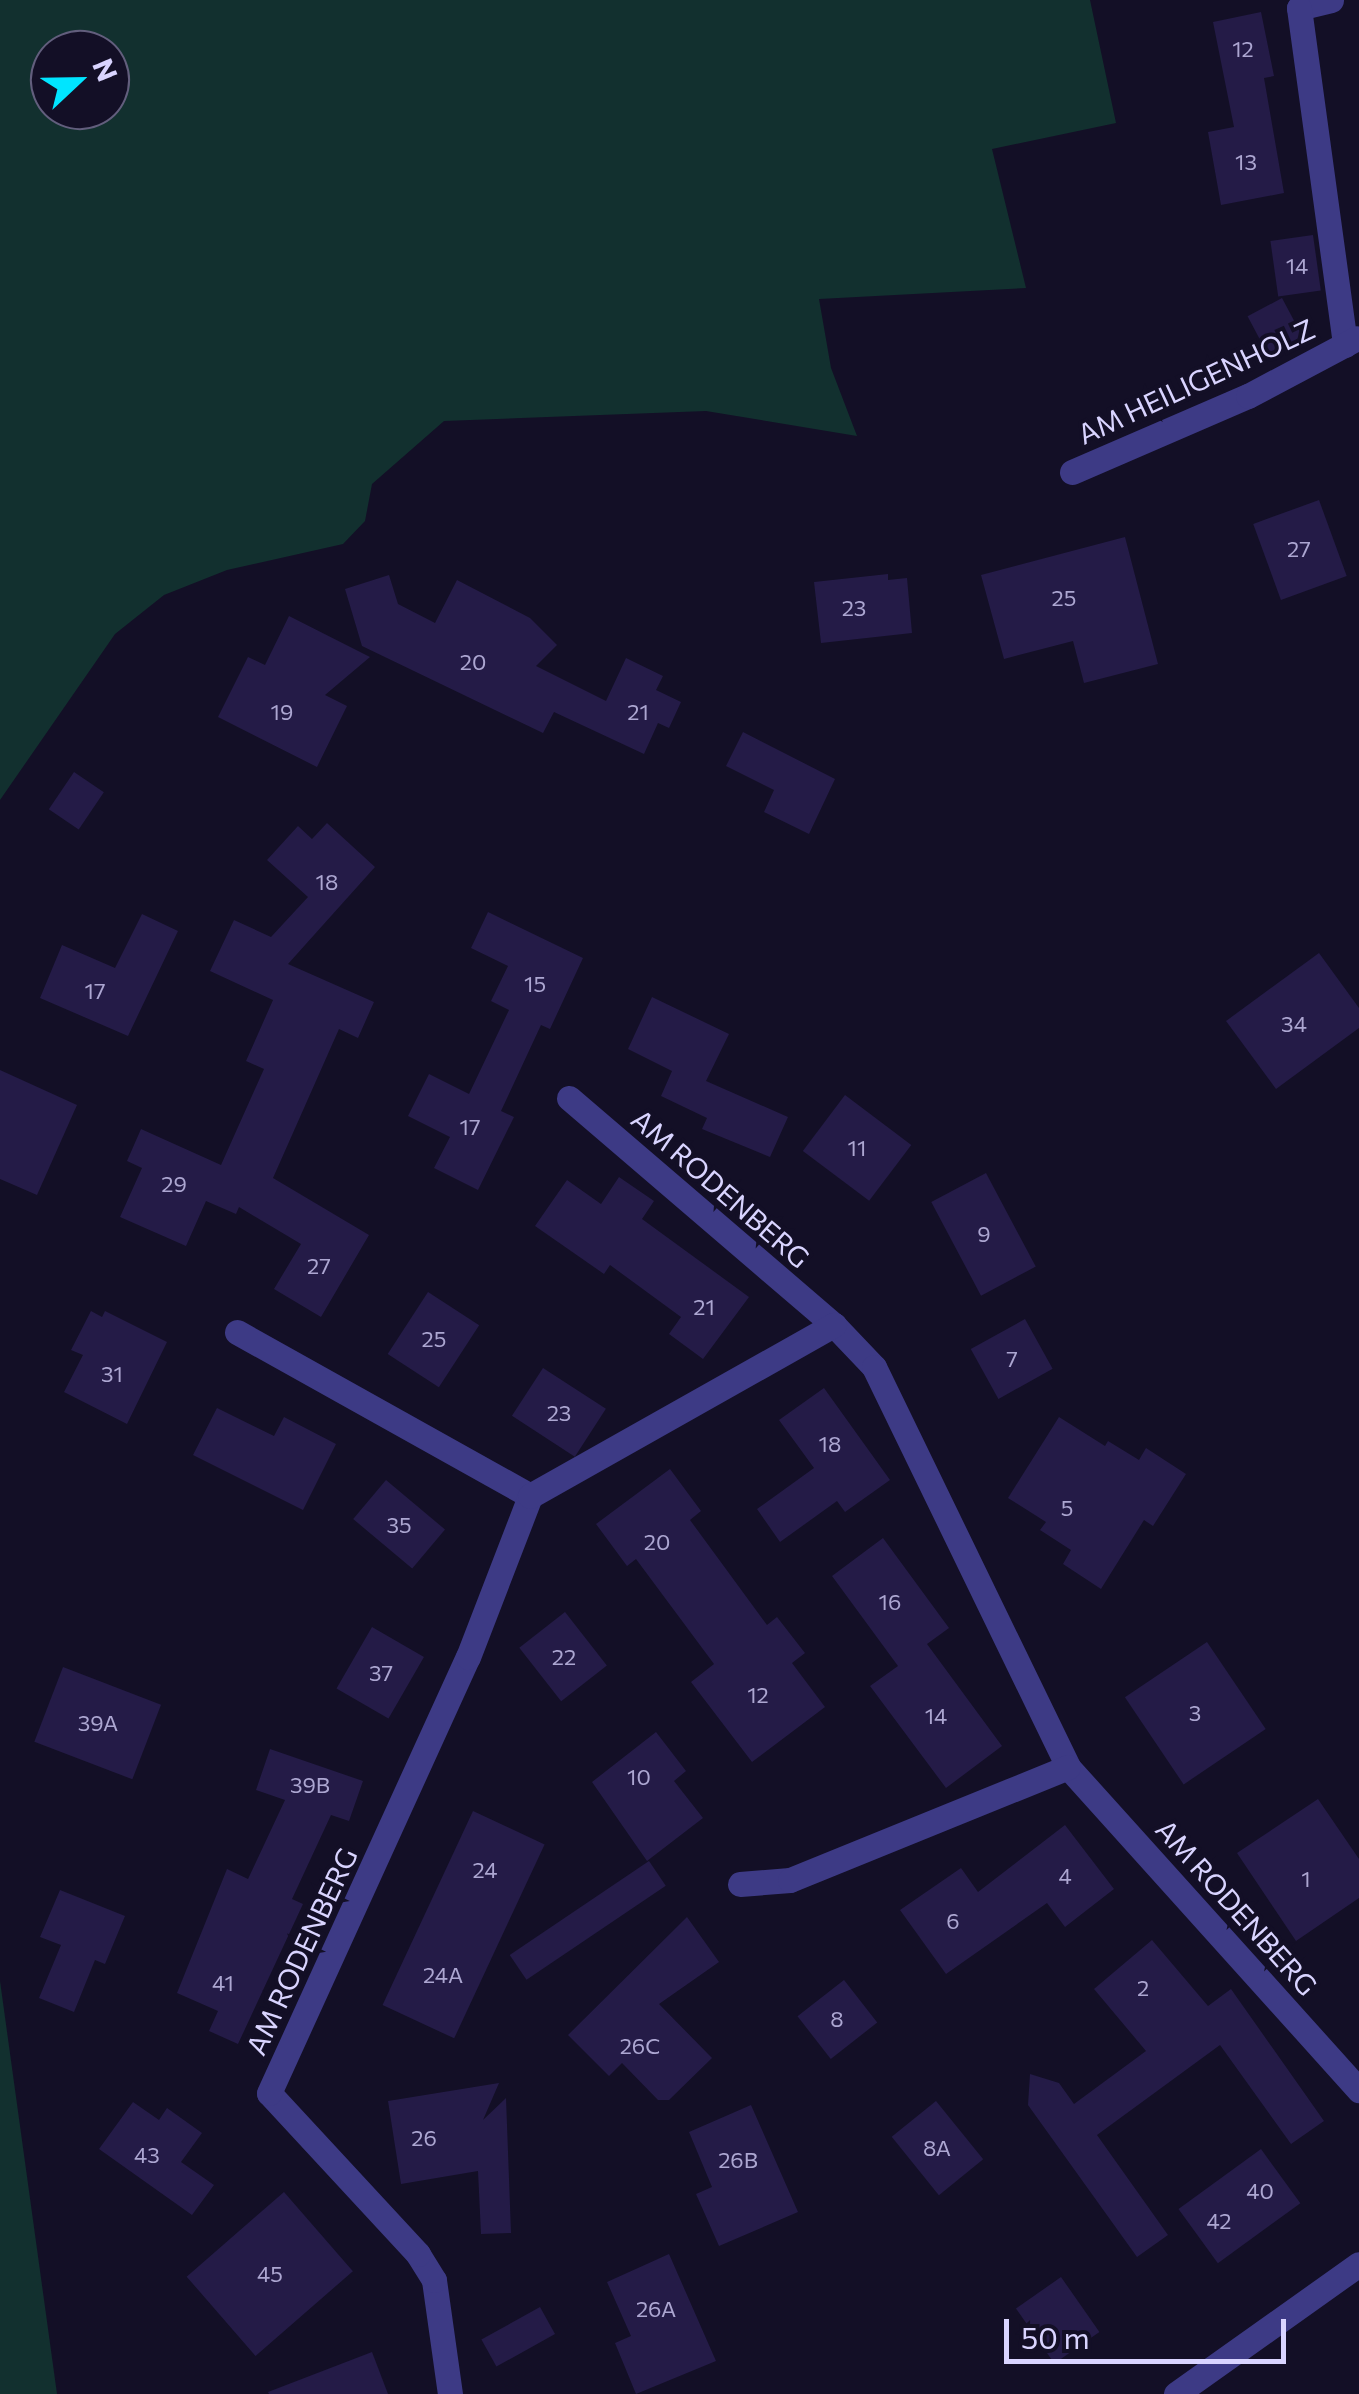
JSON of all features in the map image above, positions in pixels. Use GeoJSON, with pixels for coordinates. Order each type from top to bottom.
{"type":"FeatureCollection","features":[{"type":"Feature","properties":{"kind":"street","name":"AM HEILIGENHOLZ"},"geometry":{"type":"LineString","coordinates":[[1072,472],[1248,396],[1352,341],[1299,8],[1331,0]]}},
{"type":"Feature","properties":{"kind":"street","name":"AM RODENBERG"},"geometry":{"type":"LineString","coordinates":[[568,1098],[834,1325],[874,1367],[1068,1767],[1359,2090]]}},
{"type":"Feature","properties":{"kind":"street"},"geometry":{"type":"LineString","coordinates":[[237,1332],[530,1496],[834,1325]]}},
{"type":"Feature","properties":{"kind":"street","name":"AM RODENBERG"},"geometry":{"type":"LineString","coordinates":[[450,2394],[434,2280],[418,2254],[269,2094],[468,1657],[530,1496]]}},
{"type":"Feature","properties":{"kind":"street"},"geometry":{"type":"LineString","coordinates":[[740,1884],[790,1880],[1068,1767]]}},
{"type":"Feature","properties":{"kind":"street"},"geometry":{"type":"LineString","coordinates":[[1176,2394],[1359,2264]]}},
{"type":"Feature","properties":{"kind":"green space"},"geometry":{"type":"Polygon","coordinates":[[[0,0],[1090,0],[1116,123],[992,149],[1026,288],[819,299],[831,368],[857,436],[706,411],[444,421],[372,484],[365,521],[343,544],[227,570],[164,595],[115,634],[0,800],[0,0]]]}},
{"type":"Feature","properties":{"kind":"green space"},"geometry":{"type":"Polygon","coordinates":[[[0,1981],[57,2394],[0,2394],[0,1981]]]}},
{"type":"Feature","properties":{"kind":"building"},"geometry":{"type":"Polygon","coordinates":[[[1261,12],[1274,76],[1264,78],[1284,193],[1221,205],[1208,132],[1234,127],[1213,22],[1261,12]]]}},
{"type":"Feature","properties":{"kind":"building"},"geometry":{"type":"Polygon","coordinates":[[[1313,235],[1321,290],[1278,296],[1270,241],[1313,235]]]}},
{"type":"Feature","properties":{"kind":"building"},"geometry":{"type":"Polygon","coordinates":[[[1282,298],[1304,339],[1270,358],[1248,316],[1282,298]]]}},
{"type":"Feature","properties":{"kind":"building"},"geometry":{"type":"Polygon","coordinates":[[[1319,500],[1347,576],[1281,600],[1253,524],[1319,500]]]}},
{"type":"Feature","properties":{"kind":"building"},"geometry":{"type":"Polygon","coordinates":[[[1125,537],[1158,664],[1084,683],[1073,641],[1004,659],[981,575],[1125,537]]]}},
{"type":"Feature","properties":{"kind":"building"},"geometry":{"type":"Polygon","coordinates":[[[888,574],[888,580],[907,578],[912,633],[821,643],[814,582],[888,574]]]}},
{"type":"Feature","properties":{"kind":"building"},"geometry":{"type":"Polygon","coordinates":[[[389,575],[398,604],[435,623],[457,580],[530,618],[557,645],[536,666],[606,701],[626,658],[663,676],[656,690],[681,702],[669,728],[658,723],[644,754],[554,712],[543,733],[362,646],[345,589],[389,575]]]}},
{"type":"Feature","properties":{"kind":"building"},"geometry":{"type":"Polygon","coordinates":[[[289,616],[370,657],[325,695],[347,706],[317,767],[218,717],[248,657],[265,665],[289,616]]]}},
{"type":"Feature","properties":{"kind":"building"},"geometry":{"type":"Polygon","coordinates":[[[743,732],[835,779],[809,834],[764,812],[774,790],[726,766],[743,732]]]}},
{"type":"Feature","properties":{"kind":"building"},"geometry":{"type":"Polygon","coordinates":[[[74,772],[104,792],[79,829],[49,809],[74,772]]]}},
{"type":"Feature","properties":{"kind":"building"},"geometry":{"type":"Polygon","coordinates":[[[327,823],[375,867],[288,964],[374,1002],[358,1038],[339,1029],[273,1178],[369,1235],[321,1317],[274,1289],[301,1244],[239,1207],[236,1214],[206,1201],[186,1246],[120,1217],[142,1168],[127,1161],[141,1129],[221,1165],[264,1069],[246,1061],[273,1000],[210,971],[234,920],[271,937],[308,897],[267,860],[298,826],[312,839],[327,823]]]}},
{"type":"Feature","properties":{"kind":"building"},"geometry":{"type":"Polygon","coordinates":[[[488,912],[583,958],[550,1029],[541,1025],[501,1111],[514,1117],[478,1190],[434,1168],[450,1137],[408,1116],[429,1074],[469,1094],[509,1010],[491,1001],[508,966],[471,948],[488,912]]]}},
{"type":"Feature","properties":{"kind":"building"},"geometry":{"type":"Polygon","coordinates":[[[142,914],[178,931],[128,1036],[40,998],[62,945],[115,968],[142,914]]]}},
{"type":"Feature","properties":{"kind":"building"},"geometry":{"type":"Polygon","coordinates":[[[1319,953],[1359,1008],[1359,1028],[1276,1089],[1226,1021],[1319,953]]]}},
{"type":"Feature","properties":{"kind":"building"},"geometry":{"type":"Polygon","coordinates":[[[652,997],[729,1034],[706,1081],[788,1117],[770,1157],[702,1129],[707,1118],[661,1096],[672,1071],[628,1049],[652,997]]]}},
{"type":"Feature","properties":{"kind":"building"},"geometry":{"type":"Polygon","coordinates":[[[0,1070],[77,1105],[37,1195],[0,1179],[0,1070]]]}},
{"type":"Feature","properties":{"kind":"building"},"geometry":{"type":"Polygon","coordinates":[[[845,1095],[911,1145],[869,1201],[803,1151],[845,1095]]]}},
{"type":"Feature","properties":{"kind":"building"},"geometry":{"type":"Polygon","coordinates":[[[986,1173],[1036,1267],[981,1296],[931,1202],[986,1173]]]}},
{"type":"Feature","properties":{"kind":"building"},"geometry":{"type":"Polygon","coordinates":[[[619,1177],[654,1201],[642,1219],[749,1297],[703,1359],[669,1334],[681,1317],[610,1265],[604,1274],[535,1226],[567,1180],[601,1204],[619,1177]]]}},
{"type":"Feature","properties":{"kind":"building"},"geometry":{"type":"Polygon","coordinates":[[[428,1292],[479,1325],[439,1387],[388,1354],[428,1292]]]}},
{"type":"Feature","properties":{"kind":"building"},"geometry":{"type":"Polygon","coordinates":[[[91,1311],[102,1317],[105,1311],[167,1342],[127,1424],[64,1392],[83,1355],[71,1350],[91,1311]]]}},
{"type":"Feature","properties":{"kind":"building"},"geometry":{"type":"Polygon","coordinates":[[[1025,1319],[1053,1369],[998,1399],[971,1349],[1025,1319]]]}},
{"type":"Feature","properties":{"kind":"building"},"geometry":{"type":"Polygon","coordinates":[[[543,1368],[606,1409],[575,1457],[512,1416],[543,1368]]]}},
{"type":"Feature","properties":{"kind":"building"},"geometry":{"type":"Polygon","coordinates":[[[824,1388],[890,1480],[845,1512],[837,1501],[780,1542],[757,1509],[814,1468],[779,1420],[824,1388]]]}},
{"type":"Feature","properties":{"kind":"building"},"geometry":{"type":"Polygon","coordinates":[[[217,1408],[274,1436],[284,1417],[336,1444],[303,1510],[193,1455],[217,1408]]]}},
{"type":"Feature","properties":{"kind":"building"},"geometry":{"type":"Polygon","coordinates":[[[1059,1417],[1105,1446],[1108,1441],[1139,1460],[1146,1448],[1186,1474],[1153,1526],[1144,1520],[1101,1589],[1063,1564],[1071,1550],[1040,1530],[1046,1522],[1008,1498],[1059,1417]]]}},
{"type":"Feature","properties":{"kind":"building"},"geometry":{"type":"Polygon","coordinates":[[[670,1469],[701,1511],[690,1520],[767,1625],[777,1617],[805,1653],[792,1663],[825,1707],[752,1762],[691,1682],[714,1664],[636,1559],[627,1566],[596,1524],[670,1469]]]}},
{"type":"Feature","properties":{"kind":"building"},"geometry":{"type":"Polygon","coordinates":[[[386,1480],[445,1529],[412,1569],[353,1519],[386,1480]]]}},
{"type":"Feature","properties":{"kind":"building"},"geometry":{"type":"Polygon","coordinates":[[[883,1538],[949,1628],[927,1644],[1002,1746],[946,1788],[870,1686],[898,1666],[832,1576],[883,1538]]]}},
{"type":"Feature","properties":{"kind":"building"},"geometry":{"type":"Polygon","coordinates":[[[565,1612],[607,1666],[561,1701],[519,1648],[565,1612]]]}},
{"type":"Feature","properties":{"kind":"building"},"geometry":{"type":"Polygon","coordinates":[[[372,1627],[424,1657],[388,1718],[336,1688],[372,1627]]]}},
{"type":"Feature","properties":{"kind":"building"},"geometry":{"type":"Polygon","coordinates":[[[1207,1642],[1266,1729],[1184,1784],[1125,1697],[1207,1642]]]}},
{"type":"Feature","properties":{"kind":"building"},"geometry":{"type":"Polygon","coordinates":[[[63,1667],[161,1705],[132,1779],[34,1742],[63,1667]]]}},
{"type":"Feature","properties":{"kind":"building"},"geometry":{"type":"Polygon","coordinates":[[[656,1732],[686,1771],[674,1781],[703,1818],[647,1861],[592,1782],[656,1732]]]}},
{"type":"Feature","properties":{"kind":"building"},"geometry":{"type":"Polygon","coordinates":[[[270,1749],[363,1781],[349,1821],[331,1815],[292,1899],[303,1904],[238,2044],[209,2031],[218,2011],[177,1993],[227,1869],[248,1879],[285,1800],[256,1790],[270,1749]]]}},
{"type":"Feature","properties":{"kind":"building"},"geometry":{"type":"Polygon","coordinates":[[[1318,1799],[1359,1859],[1359,1898],[1296,1941],[1237,1853],[1318,1799]]]}},
{"type":"Feature","properties":{"kind":"building"},"geometry":{"type":"Polygon","coordinates":[[[473,1811],[545,1844],[454,2038],[383,2005],[473,1811]]]}},
{"type":"Feature","properties":{"kind":"building"},"geometry":{"type":"Polygon","coordinates":[[[1065,1825],[1114,1889],[1065,1927],[1047,1903],[946,1974],[900,1910],[961,1868],[978,1892],[1065,1825]]]}},
{"type":"Feature","properties":{"kind":"building"},"geometry":{"type":"Polygon","coordinates":[[[649,1861],[666,1886],[526,1980],[510,1955],[649,1861]]]}},
{"type":"Feature","properties":{"kind":"building"},"geometry":{"type":"Polygon","coordinates":[[[60,1890],[125,1916],[105,1964],[95,1960],[74,2012],[39,1998],[61,1945],[40,1937],[60,1890]]]}},
{"type":"Feature","properties":{"kind":"building"},"geometry":{"type":"Polygon","coordinates":[[[687,1917],[719,1962],[659,2004],[712,2058],[669,2100],[658,2100],[622,2063],[609,2076],[568,2035],[687,1917]]]}},
{"type":"Feature","properties":{"kind":"building"},"geometry":{"type":"Polygon","coordinates":[[[1152,1940],[1208,2006],[1231,1989],[1324,2121],[1291,2144],[1220,2045],[1097,2135],[1168,2235],[1137,2257],[1028,2105],[1030,2074],[1059,2083],[1074,2104],[1146,2051],[1094,1989],[1152,1940]]]}},
{"type":"Feature","properties":{"kind":"building"},"geometry":{"type":"Polygon","coordinates":[[[844,1980],[877,2023],[831,2059],[798,2016],[844,1980]]]}},
{"type":"Feature","properties":{"kind":"building"},"geometry":{"type":"Polygon","coordinates":[[[499,2083],[483,2120],[506,2098],[511,2233],[481,2234],[478,2171],[401,2184],[388,2101],[499,2083]]]}},
{"type":"Feature","properties":{"kind":"building"},"geometry":{"type":"Polygon","coordinates":[[[936,2101],[983,2159],[939,2195],[892,2137],[936,2101]]]}},
{"type":"Feature","properties":{"kind":"building"},"geometry":{"type":"Polygon","coordinates":[[[133,2102],[159,2120],[167,2108],[202,2133],[181,2162],[214,2185],[192,2215],[99,2149],[133,2102]]]}},
{"type":"Feature","properties":{"kind":"building"},"geometry":{"type":"Polygon","coordinates":[[[751,2105],[798,2212],[719,2246],[696,2194],[712,2187],[689,2132],[751,2105]]]}},
{"type":"Feature","properties":{"kind":"building"},"geometry":{"type":"Polygon","coordinates":[[[1261,2149],[1300,2203],[1218,2263],[1178,2209],[1261,2149]]]}},
{"type":"Feature","properties":{"kind":"building"},"geometry":{"type":"Polygon","coordinates":[[[284,2192],[353,2271],[256,2356],[187,2277],[284,2192]]]}},
{"type":"Feature","properties":{"kind":"building"},"geometry":{"type":"Polygon","coordinates":[[[669,2254],[716,2361],[636,2394],[615,2343],[631,2336],[607,2282],[669,2254]]]}},
{"type":"Feature","properties":{"kind":"building"},"geometry":{"type":"Polygon","coordinates":[[[1061,2277],[1099,2332],[1054,2363],[1016,2309],[1061,2277]]]}},
{"type":"Feature","properties":{"kind":"building"},"geometry":{"type":"Polygon","coordinates":[[[540,2307],[555,2334],[496,2367],[481,2339],[540,2307]]]}},
{"type":"Feature","properties":{"kind":"building"},"geometry":{"type":"Polygon","coordinates":[[[372,2352],[388,2394],[268,2392],[372,2352]]]}}]}
